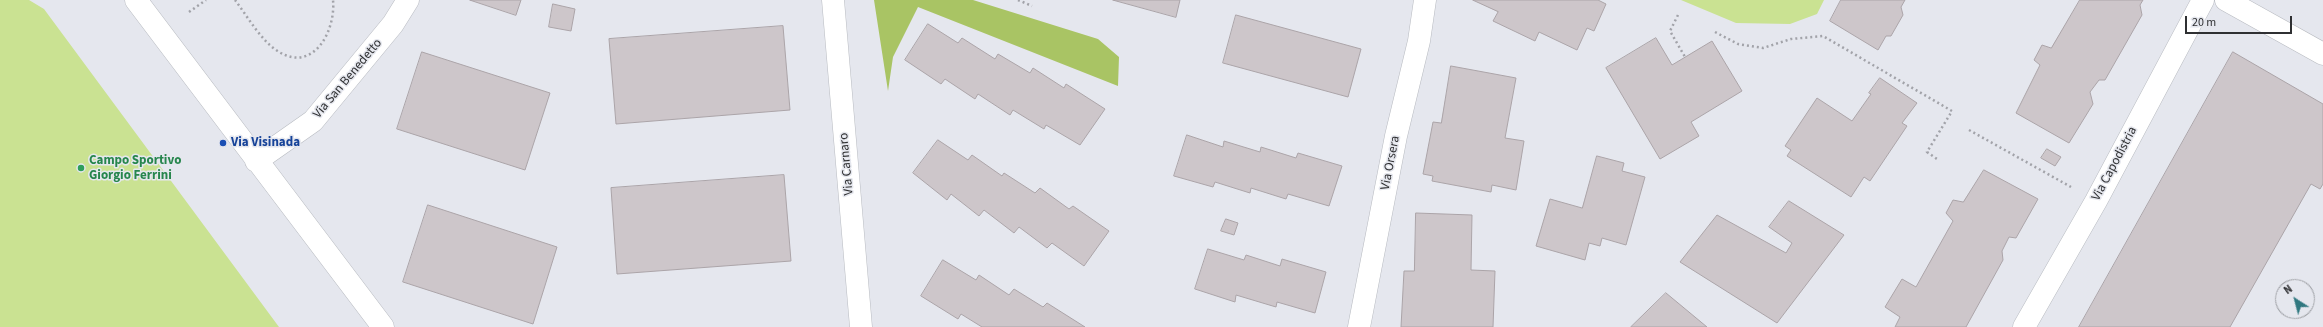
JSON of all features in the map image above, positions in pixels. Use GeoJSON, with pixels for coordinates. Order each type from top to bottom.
{"type":"FeatureCollection","features":[{"type":"Feature","properties":{"kind":"street"},"geometry":{"type":"LineString","coordinates":[[136,0],[256,161],[383,327]]}},
{"type":"Feature","properties":{"kind":"street","name":"Via San Benedetto"},"geometry":{"type":"LineString","coordinates":[[256,161],[313,121],[393,24],[408,0]]}},
{"type":"Feature","properties":{"kind":"street","name":"Via Carnaro"},"geometry":{"type":"LineString","coordinates":[[833,0],[861,327]]}},
{"type":"Feature","properties":{"kind":"street","name":"Via Orsera"},"geometry":{"type":"LineString","coordinates":[[1359,327],[1396,136],[1419,41],[1425,0]]}},
{"type":"Feature","properties":{"kind":"street","name":"Via Capodistria"},"geometry":{"type":"LineString","coordinates":[[2024,327],[2096,201],[2203,0]]}},
{"type":"Feature","properties":{"kind":"street"},"geometry":{"type":"LineString","coordinates":[[2226,0],[2323,54]]}},
{"type":"Feature","properties":{"kind":"path"},"geometry":{"type":"LineString","coordinates":[[189,12],[206,0]]}},
{"type":"Feature","properties":{"kind":"path"},"geometry":{"type":"LineString","coordinates":[[235,0],[265,40],[277,51],[286,56],[297,57],[311,53],[322,44],[330,32],[334,12],[333,0]]}},
{"type":"Feature","properties":{"kind":"path"},"geometry":{"type":"LineString","coordinates":[[1018,0],[1032,6]]}},
{"type":"Feature","properties":{"kind":"path"},"geometry":{"type":"LineString","coordinates":[[1678,15],[1670,31],[1685,57]]}},
{"type":"Feature","properties":{"kind":"path"},"geometry":{"type":"LineString","coordinates":[[1714,32],[1738,44],[1763,48],[1791,39],[1823,36],[1952,111],[1927,152],[1937,158]]}},
{"type":"Feature","properties":{"kind":"path"},"geometry":{"type":"LineString","coordinates":[[1969,130],[2096,201]]}},
{"type":"Feature","properties":{"kind":"green space","name":"Campo Sportivo Giorgio Ferrini"},"geometry":{"type":"Polygon","coordinates":[[[0,0],[29,0],[44,9],[279,327],[0,327],[0,0]]]}},
{"type":"Feature","properties":{"kind":"green space"},"geometry":{"type":"Polygon","coordinates":[[[874,0],[973,0],[1098,39],[1119,57],[1118,86],[918,7],[893,57],[888,91],[874,0]]]}},
{"type":"Feature","properties":{"kind":"green space"},"geometry":{"type":"Polygon","coordinates":[[[1681,0],[1824,0],[1817,14],[1790,24],[1736,23],[1681,0]]]}},
{"type":"Feature","properties":{"kind":"building"},"geometry":{"type":"Polygon","coordinates":[[[470,0],[521,0],[516,15],[470,0]]]}},
{"type":"Feature","properties":{"kind":"building"},"geometry":{"type":"Polygon","coordinates":[[[1113,0],[1180,0],[1176,17],[1113,0]]]}},
{"type":"Feature","properties":{"kind":"building"},"geometry":{"type":"Polygon","coordinates":[[[1473,0],[1598,0],[1606,4],[1594,31],[1587,28],[1577,50],[1539,32],[1535,41],[1493,21],[1498,12],[1473,0]]]}},
{"type":"Feature","properties":{"kind":"building"},"geometry":{"type":"Polygon","coordinates":[[[1841,0],[1905,0],[1901,7],[1903,15],[1891,36],[1886,36],[1878,50],[1830,21],[1841,0]]]}},
{"type":"Feature","properties":{"kind":"building"},"geometry":{"type":"Polygon","coordinates":[[[2080,0],[2143,0],[2140,5],[2142,15],[2105,80],[2099,80],[2090,92],[2093,104],[2069,143],[2016,113],[2040,65],[2034,60],[2042,45],[2051,48],[2080,0]]]}},
{"type":"Feature","properties":{"kind":"building"},"geometry":{"type":"Polygon","coordinates":[[[553,4],[575,9],[571,31],[549,27],[553,4]]]}},
{"type":"Feature","properties":{"kind":"building"},"geometry":{"type":"Polygon","coordinates":[[[1236,15],[1361,49],[1348,97],[1223,63],[1236,15]]]}},
{"type":"Feature","properties":{"kind":"building"},"geometry":{"type":"Polygon","coordinates":[[[928,24],[958,43],[962,38],[995,59],[998,54],[1030,73],[1033,68],[1064,88],[1066,84],[1105,109],[1080,145],[1046,125],[1044,129],[1013,110],[1010,115],[978,94],[975,99],[945,79],[941,84],[905,60],[928,24]]]}},
{"type":"Feature","properties":{"kind":"building"},"geometry":{"type":"Polygon","coordinates":[[[783,26],[790,110],[616,124],[609,39],[783,26]]]}},
{"type":"Feature","properties":{"kind":"building"},"geometry":{"type":"Polygon","coordinates":[[[1656,38],[1672,65],[1712,41],[1742,91],[1691,122],[1699,136],[1660,159],[1606,68],[1656,38]]]}},
{"type":"Feature","properties":{"kind":"building"},"geometry":{"type":"Polygon","coordinates":[[[422,52],[550,93],[525,170],[397,129],[422,52]]]}},
{"type":"Feature","properties":{"kind":"building"},"geometry":{"type":"Polygon","coordinates":[[[2233,52],[2323,104],[2323,184],[2320,189],[2311,184],[2230,327],[2079,327],[2233,52]]]}},
{"type":"Feature","properties":{"kind":"building"},"geometry":{"type":"Polygon","coordinates":[[[1451,66],[1516,78],[1505,138],[1524,141],[1516,190],[1492,185],[1491,192],[1432,181],[1433,176],[1423,174],[1433,122],[1441,123],[1451,66]]]}},
{"type":"Feature","properties":{"kind":"building"},"geometry":{"type":"Polygon","coordinates":[[[1880,78],[1917,103],[1902,123],[1907,126],[1870,181],[1864,177],[1851,197],[1787,156],[1791,150],[1785,146],[1817,98],[1852,121],[1880,78]]]}},
{"type":"Feature","properties":{"kind":"building"},"geometry":{"type":"Polygon","coordinates":[[[1187,135],[1223,147],[1224,141],[1260,152],[1261,147],[1296,158],[1298,153],[1342,166],[1329,206],[1288,194],[1286,199],[1251,188],[1250,193],[1215,182],[1213,187],[1174,176],[1187,135]]]}},
{"type":"Feature","properties":{"kind":"building"},"geometry":{"type":"Polygon","coordinates":[[[938,140],[968,160],[972,155],[1002,176],[1004,173],[1035,193],[1040,188],[1069,209],[1073,206],[1109,231],[1084,266],[1052,243],[1047,248],[1019,227],[1014,233],[984,210],[979,216],[951,194],[947,200],[913,173],[938,140]]]}},
{"type":"Feature","properties":{"kind":"building"},"geometry":{"type":"Polygon","coordinates":[[[2047,149],[2061,157],[2055,166],[2041,158],[2047,149]]]}},
{"type":"Feature","properties":{"kind":"building"},"geometry":{"type":"Polygon","coordinates":[[[1597,156],[1624,163],[1622,171],[1645,177],[1626,245],[1602,238],[1600,246],[1589,243],[1585,260],[1536,246],[1550,199],[1582,208],[1597,156]]]}},
{"type":"Feature","properties":{"kind":"building"},"geometry":{"type":"Polygon","coordinates":[[[1984,170],[2038,199],[2016,238],[2009,237],[2002,251],[2003,260],[1966,327],[1895,327],[1900,317],[1885,307],[1902,279],[1916,287],[1953,221],[1946,213],[1953,200],[1963,202],[1984,170]]]}},
{"type":"Feature","properties":{"kind":"building"},"geometry":{"type":"Polygon","coordinates":[[[784,175],[791,261],[617,274],[611,188],[784,175]]]}},
{"type":"Feature","properties":{"kind":"building"},"geometry":{"type":"Polygon","coordinates":[[[1789,201],[1844,235],[1777,323],[1680,262],[1717,215],[1786,253],[1792,243],[1769,227],[1789,201]]]}},
{"type":"Feature","properties":{"kind":"building"},"geometry":{"type":"Polygon","coordinates":[[[428,205],[557,247],[533,324],[403,282],[428,205]]]}},
{"type":"Feature","properties":{"kind":"building"},"geometry":{"type":"Polygon","coordinates":[[[1416,213],[1472,215],[1471,270],[1495,271],[1493,327],[1401,327],[1404,271],[1414,271],[1416,213]]]}},
{"type":"Feature","properties":{"kind":"building"},"geometry":{"type":"Polygon","coordinates":[[[1226,219],[1238,223],[1234,235],[1221,231],[1226,219]]]}},
{"type":"Feature","properties":{"kind":"building"},"geometry":{"type":"Polygon","coordinates":[[[1208,249],[1244,260],[1246,255],[1280,266],[1282,259],[1326,272],[1315,313],[1277,302],[1276,307],[1236,295],[1235,302],[1195,289],[1208,249]]]}},
{"type":"Feature","properties":{"kind":"building"},"geometry":{"type":"Polygon","coordinates":[[[943,260],[976,280],[979,275],[1009,295],[1014,289],[1043,307],[1047,303],[1085,327],[982,327],[961,314],[958,319],[921,296],[943,260]]]}},
{"type":"Feature","properties":{"kind":"building"},"geometry":{"type":"Polygon","coordinates":[[[1666,293],[1707,327],[1631,327],[1666,293]]]}},
{"type":"Feature","properties":{"kind":"place","name":"Via Visinada"},"geometry":{"type":"Point","coordinates":[223,143]}},
{"type":"Feature","properties":{"kind":"place","name":"Campo Sportivo Giorgio Ferrini"},"geometry":{"type":"Point","coordinates":[81,168]}}]}
